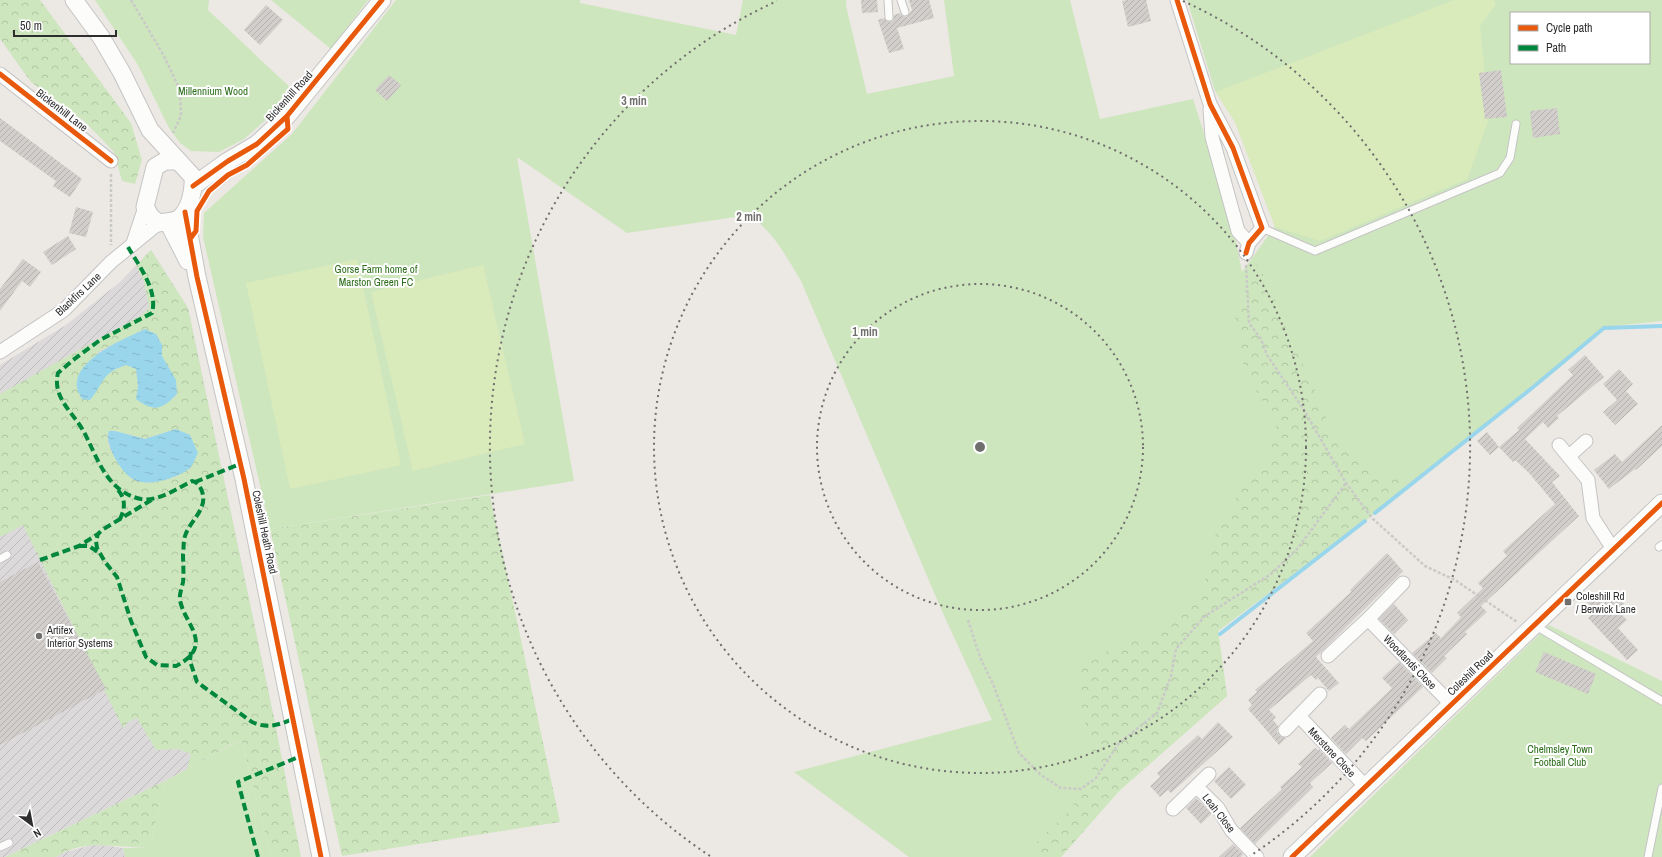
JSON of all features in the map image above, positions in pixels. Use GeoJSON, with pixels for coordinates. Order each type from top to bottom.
{"type":"FeatureCollection","features":[{"type":"Feature","properties":{"kind":"street"},"geometry":{"type":"LineString","coordinates":[[74,0],[101,37],[122,73],[150,130],[193,177],[194,186],[185,212],[177,219],[163,222],[151,217],[145,207]]}},
{"type":"Feature","properties":{"kind":"street","name":"Bickenhill Road"},"geometry":{"type":"LineString","coordinates":[[194,186],[228,161],[257,144],[287,116],[382,0]]}},
{"type":"Feature","properties":{"kind":"street"},"geometry":{"type":"LineString","coordinates":[[1177,0],[1210,104],[1233,148],[1262,228],[1248,248],[1238,231],[1212,137],[1210,104]]}},
{"type":"Feature","properties":{"kind":"street","name":"Bickenhill Lane"},"geometry":{"type":"LineString","coordinates":[[0,74],[78,130],[110,162]]}},
{"type":"Feature","properties":{"kind":"street"},"geometry":{"type":"LineString","coordinates":[[133,243],[145,207],[155,167],[150,130]]}},
{"type":"Feature","properties":{"kind":"street"},"geometry":{"type":"LineString","coordinates":[[155,167],[165,161],[181,165]]}},
{"type":"Feature","properties":{"kind":"street","name":"Bickenhill Road"},"geometry":{"type":"LineString","coordinates":[[181,165],[228,161]]}},
{"type":"Feature","properties":{"kind":"street","name":"Coleshill Heath Road"},"geometry":{"type":"LineString","coordinates":[[185,212],[197,277],[244,479],[321,857]]}},
{"type":"Feature","properties":{"kind":"street","name":"Blackfirs Lane"},"geometry":{"type":"LineString","coordinates":[[0,352],[64,310],[111,262],[133,243],[163,222]]}},
{"type":"Feature","properties":{"kind":"street","name":"Coleshill Heath Road"},"geometry":{"type":"LineString","coordinates":[[163,222],[197,277]]}},
{"type":"Feature","properties":{"kind":"street"},"geometry":{"type":"LineString","coordinates":[[1569,456],[1586,441]]}},
{"type":"Feature","properties":{"kind":"street"},"geometry":{"type":"LineString","coordinates":[[1559,445],[1588,480],[1593,518],[1613,549]]}},
{"type":"Feature","properties":{"kind":"street","name":"Coleshill Road"},"geometry":{"type":"LineString","coordinates":[[1292,857],[1452,705],[1528,625],[1662,503]]}},
{"type":"Feature","properties":{"kind":"street"},"geometry":{"type":"LineString","coordinates":[[1328,656],[1368,619],[1403,583]]}},
{"type":"Feature","properties":{"kind":"street","name":"Woodlands Close"},"geometry":{"type":"LineString","coordinates":[[1368,619],[1452,705]]}},
{"type":"Feature","properties":{"kind":"street"},"geometry":{"type":"LineString","coordinates":[[1285,730],[1320,694]]}},
{"type":"Feature","properties":{"kind":"street","name":"Merstone Close"},"geometry":{"type":"LineString","coordinates":[[1299,716],[1366,787]]}},
{"type":"Feature","properties":{"kind":"street","name":"Leah Close"},"geometry":{"type":"LineString","coordinates":[[1173,809],[1209,774]]}},
{"type":"Feature","properties":{"kind":"street","name":"Leah Close"},"geometry":{"type":"LineString","coordinates":[[1197,787],[1218,808],[1231,830],[1258,857]]}},
{"type":"Feature","properties":{"kind":"lane"},"geometry":{"type":"LineString","coordinates":[[888,0],[889,17]]}},
{"type":"Feature","properties":{"kind":"lane"},"geometry":{"type":"LineString","coordinates":[[901,0],[905,12]]}},
{"type":"Feature","properties":{"kind":"lane"},"geometry":{"type":"LineString","coordinates":[[1262,228],[1315,251],[1500,173],[1510,158],[1516,124]]}},
{"type":"Feature","properties":{"kind":"lane"},"geometry":{"type":"LineString","coordinates":[[0,559],[7,555]]}},
{"type":"Feature","properties":{"kind":"lane"},"geometry":{"type":"LineString","coordinates":[[1528,625],[1662,702]]}},
{"type":"Feature","properties":{"kind":"lane"},"geometry":{"type":"LineString","coordinates":[[1648,857],[1662,788]]}},
{"type":"Feature","properties":{"kind":"lane"},"geometry":{"type":"LineString","coordinates":[[0,847],[9,843]]}},
{"type":"Feature","properties":{"kind":"path"},"geometry":{"type":"LineString","coordinates":[[131,0],[164,56],[180,90],[181,116],[171,138]]}},
{"type":"Feature","properties":{"kind":"path"},"geometry":{"type":"LineString","coordinates":[[135,0],[135,5]]}},
{"type":"Feature","properties":{"kind":"path"},"geometry":{"type":"LineString","coordinates":[[110,162],[111,262]]}},
{"type":"Feature","properties":{"kind":"path"},"geometry":{"type":"LineString","coordinates":[[1248,248],[1246,283],[1249,323],[1261,339],[1267,355],[1304,410],[1346,483],[1372,518],[1425,566],[1455,580],[1528,625]]}},
{"type":"Feature","properties":{"kind":"path"},"geometry":{"type":"LineString","coordinates":[[968,620],[980,657],[993,684],[1019,753],[1041,775],[1061,788],[1081,788],[1096,778],[1119,743],[1157,713],[1171,676],[1176,649],[1205,616],[1271,574],[1298,548],[1346,483]]}},
{"type":"Feature","properties":{"kind":"shaded area"},"geometry":{"type":"Polygon","coordinates":[[[151,250],[188,308],[276,728],[230,745],[165,781],[5,857],[0,857],[0,365],[66,325],[120,282],[151,250]]]}},
{"type":"Feature","properties":{"kind":"shaded area"},"geometry":{"type":"Polygon","coordinates":[[[95,844],[123,848],[125,857],[56,857],[62,853],[95,844]]]}},
{"type":"Feature","properties":{"kind":"green space"},"geometry":{"type":"Polygon","coordinates":[[[0,0],[40,0],[131,123],[142,160],[135,184],[122,181],[114,152],[84,121],[31,82],[0,39],[0,0]]]}},
{"type":"Feature","properties":{"kind":"green space","name":"Millennium Wood"},"geometry":{"type":"Polygon","coordinates":[[[95,0],[209,0],[208,10],[296,93],[244,139],[219,152],[191,151],[180,143],[169,128],[138,65],[95,0]]]}},
{"type":"Feature","properties":{"kind":"green space"},"geometry":{"type":"Polygon","coordinates":[[[271,0],[368,0],[331,49],[271,0]]]}},
{"type":"Feature","properties":{"kind":"green space","name":"Gorse Farm home of Marston Green FC"},"geometry":{"type":"Polygon","coordinates":[[[396,0],[580,0],[580,3],[736,35],[743,0],[846,0],[846,6],[867,94],[954,76],[944,0],[1070,0],[1100,119],[1193,99],[1232,221],[1242,272],[1275,226],[1235,122],[1215,91],[1187,0],[1662,0],[1662,321],[1604,327],[1378,511],[1218,631],[1227,696],[1119,791],[1061,857],[909,857],[794,772],[992,720],[942,611],[801,281],[772,236],[749,215],[627,233],[517,157],[574,481],[270,529],[203,237],[204,213],[292,134],[396,0]]]}},
{"type":"Feature","properties":{"kind":"green space"},"geometry":{"type":"Polygon","coordinates":[[[1454,0],[1494,0],[1496,4],[1480,26],[1489,119],[1467,179],[1320,241],[1275,227],[1235,122],[1216,92],[1454,0]]]}},
{"type":"Feature","properties":{"kind":"green space"},"geometry":{"type":"Polygon","coordinates":[[[151,250],[188,308],[276,728],[301,857],[271,857],[242,741],[230,745],[187,769],[191,754],[178,749],[156,750],[137,718],[128,722],[123,728],[23,525],[0,537],[0,394],[140,316],[149,308],[144,282],[136,265],[151,250]],[[145,329],[98,352],[101,382],[111,370],[126,365],[136,368],[138,386],[137,399],[162,356],[162,345],[145,329]],[[176,429],[145,439],[115,431],[109,431],[108,443],[110,450],[130,478],[176,429]]]}},
{"type":"Feature","properties":{"kind":"green space"},"geometry":{"type":"Polygon","coordinates":[[[357,259],[401,465],[290,489],[246,283],[357,259]]]}},
{"type":"Feature","properties":{"kind":"green space"},"geometry":{"type":"Polygon","coordinates":[[[1256,264],[1270,284],[1283,322],[1313,386],[1338,446],[1375,475],[1420,476],[1378,511],[1218,631],[1227,696],[1119,791],[1061,857],[1041,857],[1036,843],[1071,809],[1093,772],[1090,741],[1083,715],[1078,671],[1107,651],[1157,633],[1202,594],[1216,532],[1245,483],[1268,462],[1277,424],[1257,392],[1241,359],[1235,316],[1256,264]]]}},
{"type":"Feature","properties":{"kind":"green space"},"geometry":{"type":"Polygon","coordinates":[[[483,265],[525,444],[413,471],[371,292],[483,265]]]}},
{"type":"Feature","properties":{"kind":"green space"},"geometry":{"type":"Polygon","coordinates":[[[490,495],[560,822],[342,856],[270,529],[490,495]]]}},
{"type":"Feature","properties":{"kind":"green space","name":"Chelmsley Town Football Club"},"geometry":{"type":"Polygon","coordinates":[[[1549,625],[1662,681],[1662,857],[1310,857],[1549,625]]]}},
{"type":"Feature","properties":{"kind":"green space"},"geometry":{"type":"Polygon","coordinates":[[[242,741],[271,857],[125,857],[123,848],[150,848],[165,781],[229,746],[242,741]]]}},
{"type":"Feature","properties":{"kind":"green space"},"geometry":{"type":"Polygon","coordinates":[[[165,781],[150,848],[102,845],[78,848],[67,851],[56,857],[5,857],[165,781]]]}},
{"type":"Feature","properties":{"kind":"water"},"geometry":{"type":"Polygon","coordinates":[[[145,329],[156,334],[162,345],[162,356],[176,380],[177,394],[163,406],[153,408],[142,403],[136,399],[138,386],[136,369],[126,365],[107,375],[90,400],[82,399],[77,387],[78,377],[83,368],[102,351],[113,344],[145,329]]]}},
{"type":"Feature","properties":{"kind":"water"},"geometry":{"type":"Polygon","coordinates":[[[176,429],[190,435],[198,453],[193,464],[189,469],[176,476],[151,482],[136,481],[126,474],[114,456],[108,436],[109,431],[115,431],[145,439],[176,429]]]}},
{"type":"Feature","properties":{"kind":"building"},"geometry":{"type":"Polygon","coordinates":[[[861,0],[877,0],[878,12],[862,13],[861,0]]]}},
{"type":"Feature","properties":{"kind":"building"},"geometry":{"type":"Polygon","coordinates":[[[909,0],[929,0],[934,18],[897,28],[904,49],[889,53],[878,20],[884,18],[890,22],[893,20],[894,15],[900,13],[902,16],[907,17],[912,10],[909,0]]]}},
{"type":"Feature","properties":{"kind":"building"},"geometry":{"type":"Polygon","coordinates":[[[1146,0],[1151,21],[1128,27],[1122,1],[1146,0]]]}},
{"type":"Feature","properties":{"kind":"building"},"geometry":{"type":"Polygon","coordinates":[[[266,5],[283,20],[260,45],[244,30],[266,5]]]}},
{"type":"Feature","properties":{"kind":"building"},"geometry":{"type":"Polygon","coordinates":[[[1501,70],[1507,117],[1485,119],[1479,73],[1501,70]]]}},
{"type":"Feature","properties":{"kind":"building"},"geometry":{"type":"Polygon","coordinates":[[[389,75],[401,85],[387,101],[375,90],[389,75]]]}},
{"type":"Feature","properties":{"kind":"building"},"geometry":{"type":"Polygon","coordinates":[[[1557,108],[1560,134],[1533,138],[1530,111],[1557,108]]]}},
{"type":"Feature","properties":{"kind":"building"},"geometry":{"type":"Polygon","coordinates":[[[0,118],[82,179],[70,197],[53,186],[56,181],[0,141],[0,118]]]}},
{"type":"Feature","properties":{"kind":"building"},"geometry":{"type":"Polygon","coordinates":[[[76,207],[93,212],[86,237],[69,233],[76,207]]]}},
{"type":"Feature","properties":{"kind":"building"},"geometry":{"type":"Polygon","coordinates":[[[68,236],[76,249],[52,265],[43,252],[68,236]]]}},
{"type":"Feature","properties":{"kind":"building"},"geometry":{"type":"Polygon","coordinates":[[[23,259],[41,272],[30,287],[22,281],[0,311],[0,289],[23,259]]]}},
{"type":"Feature","properties":{"kind":"building"},"geometry":{"type":"Polygon","coordinates":[[[1585,355],[1604,377],[1557,416],[1559,418],[1548,428],[1543,422],[1525,439],[1560,476],[1552,482],[1579,516],[1481,606],[1487,612],[1465,632],[1467,634],[1444,656],[1447,658],[1432,673],[1412,653],[1436,633],[1441,638],[1461,617],[1457,613],[1483,588],[1478,583],[1507,556],[1503,551],[1555,504],[1529,473],[1515,460],[1513,462],[1499,447],[1519,430],[1517,428],[1573,375],[1568,370],[1585,355]]]}},
{"type":"Feature","properties":{"kind":"building"},"geometry":{"type":"Polygon","coordinates":[[[1619,369],[1633,384],[1626,391],[1638,404],[1615,425],[1603,412],[1617,400],[1603,384],[1619,369]]]}},
{"type":"Feature","properties":{"kind":"building"},"geometry":{"type":"Polygon","coordinates":[[[1662,425],[1662,446],[1636,470],[1635,469],[1609,489],[1594,470],[1615,454],[1622,462],[1662,425]]]}},
{"type":"Feature","properties":{"kind":"building"},"geometry":{"type":"Polygon","coordinates":[[[1487,432],[1499,447],[1490,455],[1477,441],[1487,432]]]}},
{"type":"Feature","properties":{"kind":"building"},"geometry":{"type":"Polygon","coordinates":[[[1387,553],[1403,571],[1316,657],[1339,683],[1329,691],[1318,678],[1316,680],[1311,675],[1269,710],[1276,717],[1273,720],[1278,726],[1277,732],[1279,735],[1286,738],[1279,745],[1248,709],[1252,705],[1248,700],[1257,692],[1255,690],[1313,641],[1306,633],[1351,592],[1350,590],[1387,553]]]}},
{"type":"Feature","properties":{"kind":"building","name":"Artifex Interior Systems"},"geometry":{"type":"Polygon","coordinates":[[[38,562],[106,689],[0,745],[0,582],[38,562]]]}},
{"type":"Feature","properties":{"kind":"building"},"geometry":{"type":"Polygon","coordinates":[[[1595,593],[1604,603],[1614,593],[1624,604],[1617,610],[1627,620],[1618,628],[1638,650],[1627,660],[1588,618],[1595,611],[1586,601],[1595,593]]]}},
{"type":"Feature","properties":{"kind":"building"},"geometry":{"type":"Polygon","coordinates":[[[1394,604],[1408,620],[1394,634],[1379,619],[1394,604]]]}},
{"type":"Feature","properties":{"kind":"building"},"geometry":{"type":"Polygon","coordinates":[[[1544,652],[1596,674],[1588,694],[1535,672],[1544,652]]]}},
{"type":"Feature","properties":{"kind":"building"},"geometry":{"type":"Polygon","coordinates":[[[1399,662],[1423,687],[1366,741],[1362,738],[1346,754],[1331,738],[1345,725],[1349,729],[1392,688],[1382,678],[1399,662]]]}},
{"type":"Feature","properties":{"kind":"building"},"geometry":{"type":"Polygon","coordinates":[[[1218,722],[1233,737],[1171,793],[1168,790],[1160,797],[1150,786],[1160,777],[1157,773],[1198,735],[1202,739],[1218,722]]]}},
{"type":"Feature","properties":{"kind":"building"},"geometry":{"type":"Polygon","coordinates":[[[1315,748],[1318,750],[1319,749],[1332,763],[1310,783],[1313,787],[1255,844],[1240,828],[1282,789],[1280,787],[1302,767],[1298,764],[1315,748]]]}},
{"type":"Feature","properties":{"kind":"building"},"geometry":{"type":"Polygon","coordinates":[[[1229,767],[1246,785],[1231,799],[1214,781],[1229,767]]]}},
{"type":"Feature","properties":{"kind":"building"},"geometry":{"type":"Polygon","coordinates":[[[1196,798],[1212,813],[1201,824],[1186,808],[1196,798]]]}},
{"type":"Feature","properties":{"kind":"building"},"geometry":{"type":"Polygon","coordinates":[[[1233,844],[1243,854],[1241,857],[1219,857],[1233,844]]]}},
{"type":"Feature","properties":{"kind":"waterway"},"geometry":{"type":"LineString","coordinates":[[1375,513],[1532,388],[1604,328],[1662,326]]}},
{"type":"Feature","properties":{"kind":"waterway"},"geometry":{"type":"LineString","coordinates":[[1220,634],[1365,521]]}},
{"type":"Feature","properties":{"kind":"marked path"},"geometry":{"type":"LineString","coordinates":[[128,247],[150,287],[153,304],[152,313],[100,340],[58,373],[57,382],[61,397],[84,432],[99,463],[112,482],[120,489],[129,495],[141,499],[154,498],[168,494],[192,481],[198,484],[201,489],[203,496],[201,508],[187,530],[184,538],[183,584],[180,593],[180,600],[196,642],[194,650],[188,658],[176,666],[157,665],[146,657],[131,621],[117,577],[105,562],[97,548],[96,541],[98,534],[102,530],[153,499]]}},
{"type":"Feature","properties":{"kind":"marked path"},"geometry":{"type":"LineString","coordinates":[[195,482],[240,464]]}},
{"type":"Feature","properties":{"kind":"marked path"},"geometry":{"type":"LineString","coordinates":[[118,490],[121,493],[124,504],[120,519]]}},
{"type":"Feature","properties":{"kind":"marked path"},"geometry":{"type":"LineString","coordinates":[[40,560],[79,546],[98,534]]}},
{"type":"Feature","properties":{"kind":"marked path"},"geometry":{"type":"LineString","coordinates":[[79,546],[89,546],[99,553]]}},
{"type":"Feature","properties":{"kind":"marked path"},"geometry":{"type":"LineString","coordinates":[[191,652],[190,661],[197,682],[252,722],[268,726],[293,719]]}},
{"type":"Feature","properties":{"kind":"marked path"},"geometry":{"type":"LineString","coordinates":[[258,857],[238,782],[301,756]]}},
{"type":"Feature","properties":{"kind":"cycle path"},"geometry":{"type":"LineString","coordinates":[[193,186],[228,161],[257,144],[287,116],[382,0]]}},
{"type":"Feature","properties":{"kind":"cycle path"},"geometry":{"type":"LineString","coordinates":[[1177,0],[1210,104],[1233,148],[1262,228],[1249,243],[1246,253]]}},
{"type":"Feature","properties":{"kind":"cycle path"},"geometry":{"type":"LineString","coordinates":[[0,74],[111,161]]}},
{"type":"Feature","properties":{"kind":"cycle path"},"geometry":{"type":"LineString","coordinates":[[190,239],[196,231],[197,211],[209,191],[228,175],[247,165],[288,129],[287,116]]}},
{"type":"Feature","properties":{"kind":"cycle path"},"geometry":{"type":"LineString","coordinates":[[185,212],[197,277],[244,479],[321,857]]}},
{"type":"Feature","properties":{"kind":"cycle path"},"geometry":{"type":"LineString","coordinates":[[1292,857],[1662,503]]}},
{"type":"Feature","properties":{"kind":"place","name":"Coleshill Rd / Berwick Lane"},"geometry":{"type":"Point","coordinates":[1568,602]}},
{"type":"Feature","properties":{"kind":"place","name":"Artifex Interior Systems"},"geometry":{"type":"Point","coordinates":[39,636]}}]}
